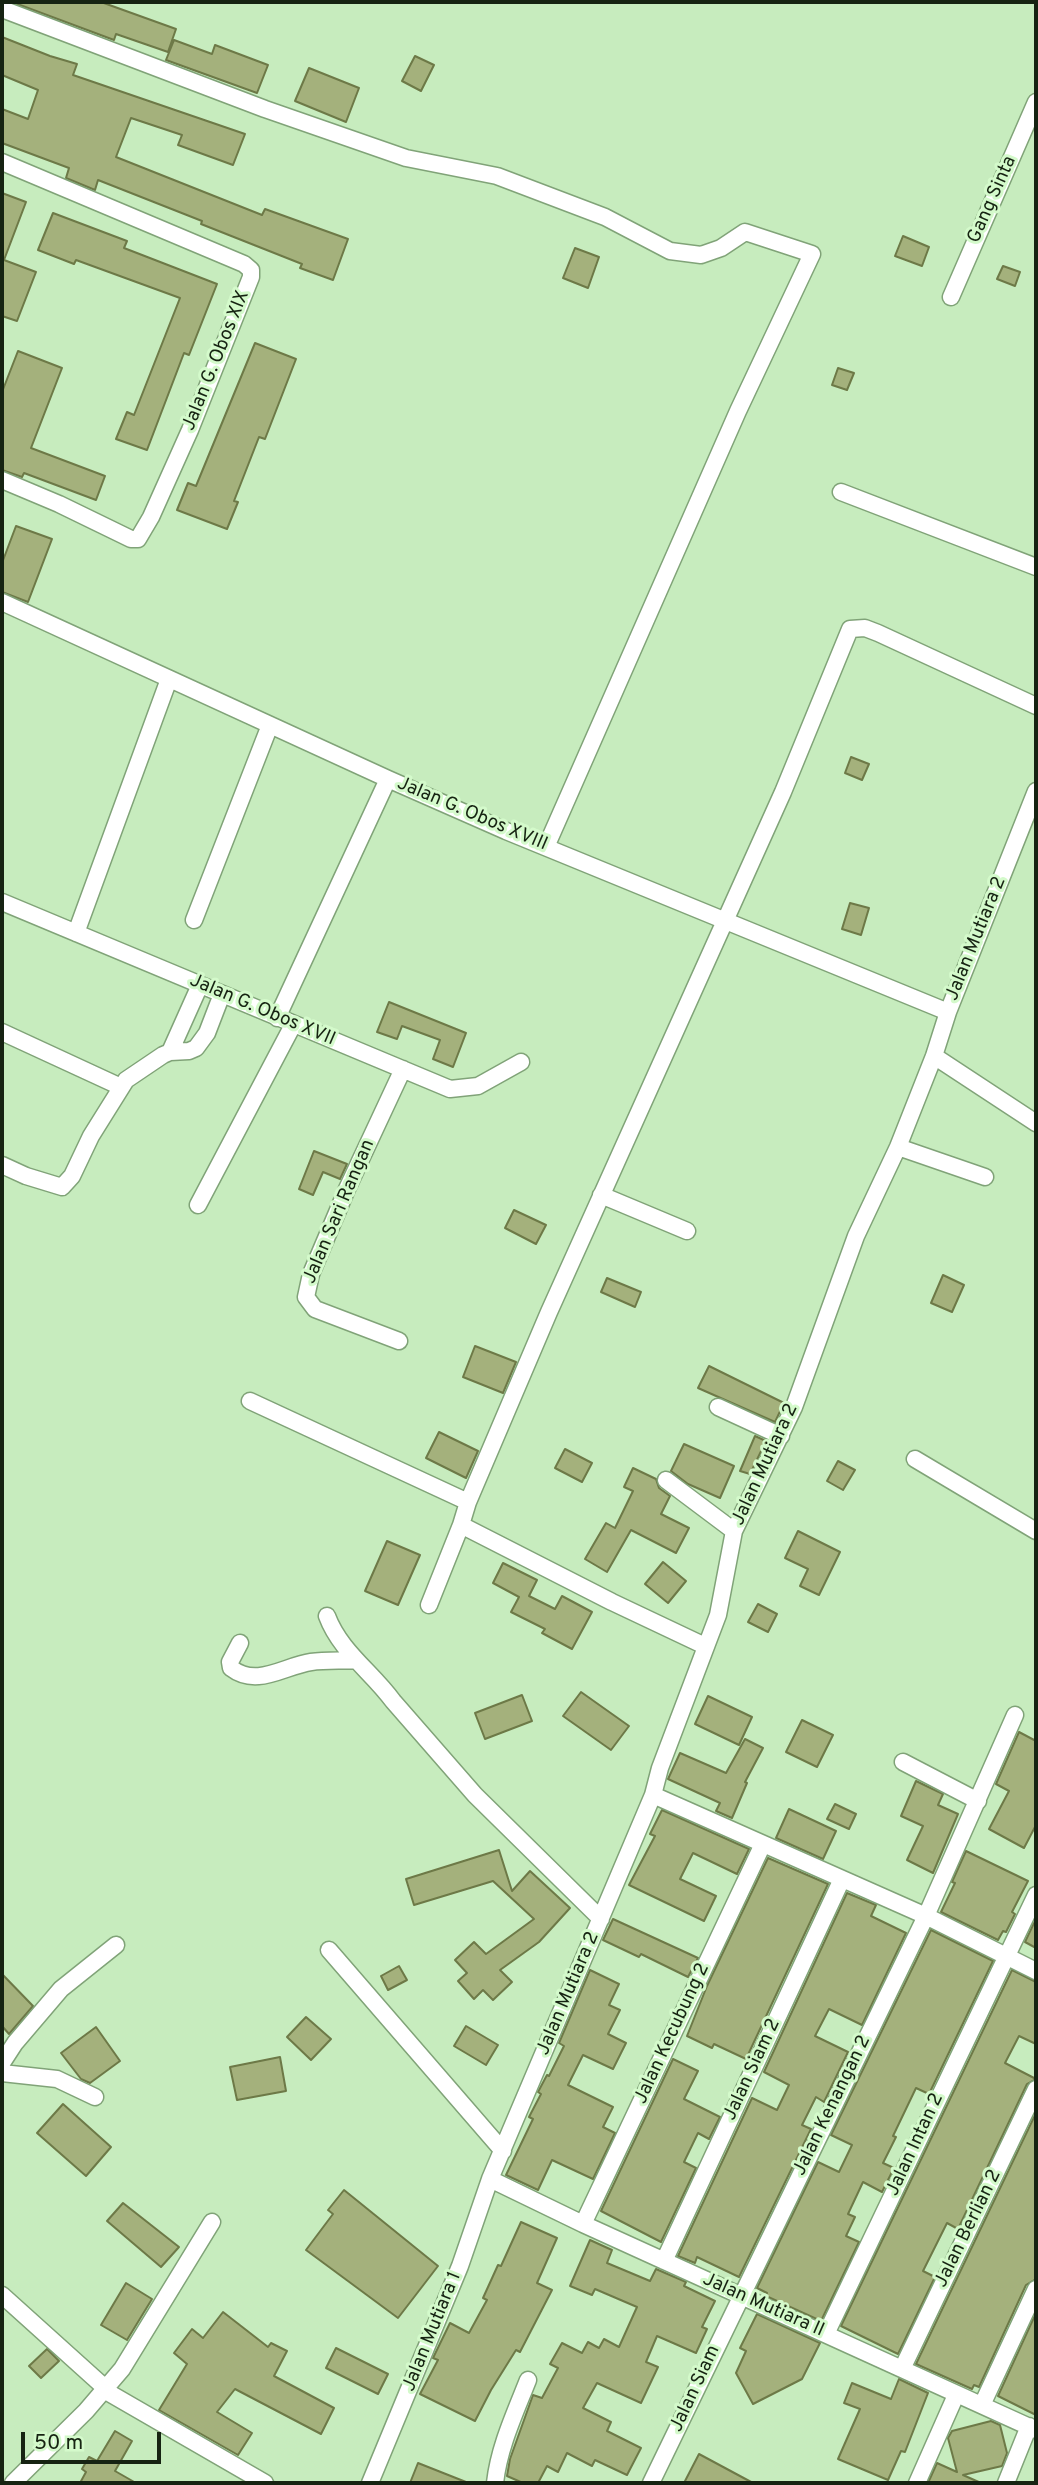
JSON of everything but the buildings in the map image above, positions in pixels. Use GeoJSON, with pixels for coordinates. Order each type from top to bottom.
{"type":"FeatureCollection","features":[{"type":"Feature","properties":{"kind":"street"},"geometry":{"type":"LineString","coordinates":[[2,9],[265,110],[406,158],[497,176],[605,217],[670,251],[701,255],[720,248],[745,232],[812,254],[732,424],[546,847]]}},
{"type":"Feature","properties":{"kind":"street","name":"Gang Sinta"},"geometry":{"type":"LineString","coordinates":[[951,297],[1036,102]]}},
{"type":"Feature","properties":{"kind":"street","name":"Jalan G. Obos XIX"},"geometry":{"type":"LineString","coordinates":[[2,162],[244,264],[251,270],[251,277],[184,442],[140,536],[131,540],[59,504],[2,480]]}},
{"type":"Feature","properties":{"kind":"street"},"geometry":{"type":"LineString","coordinates":[[841,492],[1036,567]]}},
{"type":"Feature","properties":{"kind":"street","name":"Jalan G. Obos XVIII"},"geometry":{"type":"LineString","coordinates":[[2,602],[388,779],[948,1012]]}},
{"type":"Feature","properties":{"kind":"street"},"geometry":{"type":"LineString","coordinates":[[429,1605],[468,1502],[549,1312],[783,792],[845,636],[850,629],[865,628],[1036,706]]}},
{"type":"Feature","properties":{"kind":"street"},"geometry":{"type":"LineString","coordinates":[[76,933],[169,679]]}},
{"type":"Feature","properties":{"kind":"street"},"geometry":{"type":"LineString","coordinates":[[194,920],[270,725]]}},
{"type":"Feature","properties":{"kind":"street"},"geometry":{"type":"LineString","coordinates":[[276,1018],[388,779]]}},
{"type":"Feature","properties":{"kind":"street","name":"Jalan Mutiara 2"},"geometry":{"type":"LineString","coordinates":[[490,2179],[653,1795],[660,1768],[718,1615],[734,1531],[794,1407],[856,1236],[898,1147],[934,1056],[948,1012],[1036,792]]}},
{"type":"Feature","properties":{"kind":"street"},"geometry":{"type":"LineString","coordinates":[[1021,829],[1036,836]]}},
{"type":"Feature","properties":{"kind":"street","name":"Jalan G. Obos XVII"},"geometry":{"type":"LineString","coordinates":[[2,902],[450,1089],[478,1086],[522,1062]]}},
{"type":"Feature","properties":{"kind":"street"},"geometry":{"type":"LineString","coordinates":[[170,1052],[200,985]]}},
{"type":"Feature","properties":{"kind":"street"},"geometry":{"type":"LineString","coordinates":[[2,1165],[62,1187],[72,1176],[91,1136],[125,1080],[170,1052],[189,1051],[202,1042],[222,994]]}},
{"type":"Feature","properties":{"kind":"street"},"geometry":{"type":"LineString","coordinates":[[198,1205],[293,1025]]}},
{"type":"Feature","properties":{"kind":"street"},"geometry":{"type":"LineString","coordinates":[[2,1032],[121,1087]]}},
{"type":"Feature","properties":{"kind":"street"},"geometry":{"type":"LineString","coordinates":[[934,1056],[1036,1123]]}},
{"type":"Feature","properties":{"kind":"street","name":"Jalan Sari Rangan"},"geometry":{"type":"LineString","coordinates":[[400,1341],[315,1309],[306,1297],[311,1273],[403,1069]]}},
{"type":"Feature","properties":{"kind":"street"},"geometry":{"type":"LineString","coordinates":[[898,1147],[985,1177]]}},
{"type":"Feature","properties":{"kind":"street"},"geometry":{"type":"LineString","coordinates":[[601,1195],[687,1231]]}},
{"type":"Feature","properties":{"kind":"street"},"geometry":{"type":"LineString","coordinates":[[250,1401],[468,1502]]}},
{"type":"Feature","properties":{"kind":"street"},"geometry":{"type":"LineString","coordinates":[[718,1407],[780,1436]]}},
{"type":"Feature","properties":{"kind":"street"},"geometry":{"type":"LineString","coordinates":[[915,1459],[1036,1531]]}},
{"type":"Feature","properties":{"kind":"street"},"geometry":{"type":"LineString","coordinates":[[666,1480],[734,1531]]}},
{"type":"Feature","properties":{"kind":"street"},"geometry":{"type":"LineString","coordinates":[[461,1525],[705,1646]]}},
{"type":"Feature","properties":{"kind":"street"},"geometry":{"type":"LineString","coordinates":[[327,1616],[337,1638],[386,1690],[393,1702],[475,1795],[601,1919]]}},
{"type":"Feature","properties":{"kind":"street"},"geometry":{"type":"LineString","coordinates":[[240,1643],[230,1665],[235,1671],[260,1678],[310,1662],[356,1660]]}},
{"type":"Feature","properties":{"kind":"street","name":"Jalan Kenangan 2"},"geometry":{"type":"LineString","coordinates":[[740,2295],[926,1916],[1015,1715]]}},
{"type":"Feature","properties":{"kind":"street"},"geometry":{"type":"LineString","coordinates":[[903,1762],[978,1801]]}},
{"type":"Feature","properties":{"kind":"street"},"geometry":{"type":"LineString","coordinates":[[653,1795],[926,1916],[1036,1971]]}},
{"type":"Feature","properties":{"kind":"street","name":"Jalan Kecubung 2"},"geometry":{"type":"LineString","coordinates":[[583,2224],[763,1844]]}},
{"type":"Feature","properties":{"kind":"street","name":"Jalan Siam 2"},"geometry":{"type":"LineString","coordinates":[[664,2261],[842,1879]]}},
{"type":"Feature","properties":{"kind":"street","name":"Jalan Intan 2"},"geometry":{"type":"LineString","coordinates":[[826,2334],[1036,1895]]}},
{"type":"Feature","properties":{"kind":"street"},"geometry":{"type":"LineString","coordinates":[[2,2063],[61,1989],[116,1945]]}},
{"type":"Feature","properties":{"kind":"street"},"geometry":{"type":"LineString","coordinates":[[329,1950],[503,2151]]}},
{"type":"Feature","properties":{"kind":"street"},"geometry":{"type":"LineString","coordinates":[[2,2073],[57,2079],[94,2097]]}},
{"type":"Feature","properties":{"kind":"street","name":"Jalan Berlian 2"},"geometry":{"type":"LineString","coordinates":[[902,2370],[1036,2089]]}},
{"type":"Feature","properties":{"kind":"street","name":"Jalan Mutiara II"},"geometry":{"type":"LineString","coordinates":[[490,2179],[1032,2428]]}},
{"type":"Feature","properties":{"kind":"street","name":"Jalan Mutiara 1"},"geometry":{"type":"LineString","coordinates":[[370,2483],[451,2289],[490,2179]]}},
{"type":"Feature","properties":{"kind":"street"},"geometry":{"type":"LineString","coordinates":[[13,2483],[122,2369],[212,2222]]}},
{"type":"Feature","properties":{"kind":"street"},"geometry":{"type":"LineString","coordinates":[[982,2405],[1036,2289]]}},
{"type":"Feature","properties":{"kind":"street"},"geometry":{"type":"LineString","coordinates":[[2,2295],[103,2385],[104,2390],[265,2483]]}},
{"type":"Feature","properties":{"kind":"street","name":"Jalan Siam"},"geometry":{"type":"LineString","coordinates":[[651,2483],[740,2295]]}},
{"type":"Feature","properties":{"kind":"street"},"geometry":{"type":"LineString","coordinates":[[495,2483],[509,2429],[528,2380]]}},
{"type":"Feature","properties":{"kind":"street"},"geometry":{"type":"LineString","coordinates":[[917,2483],[956,2395]]}},
{"type":"Feature","properties":{"kind":"street"},"geometry":{"type":"LineString","coordinates":[[1006,2483],[1032,2428]]}}]}
